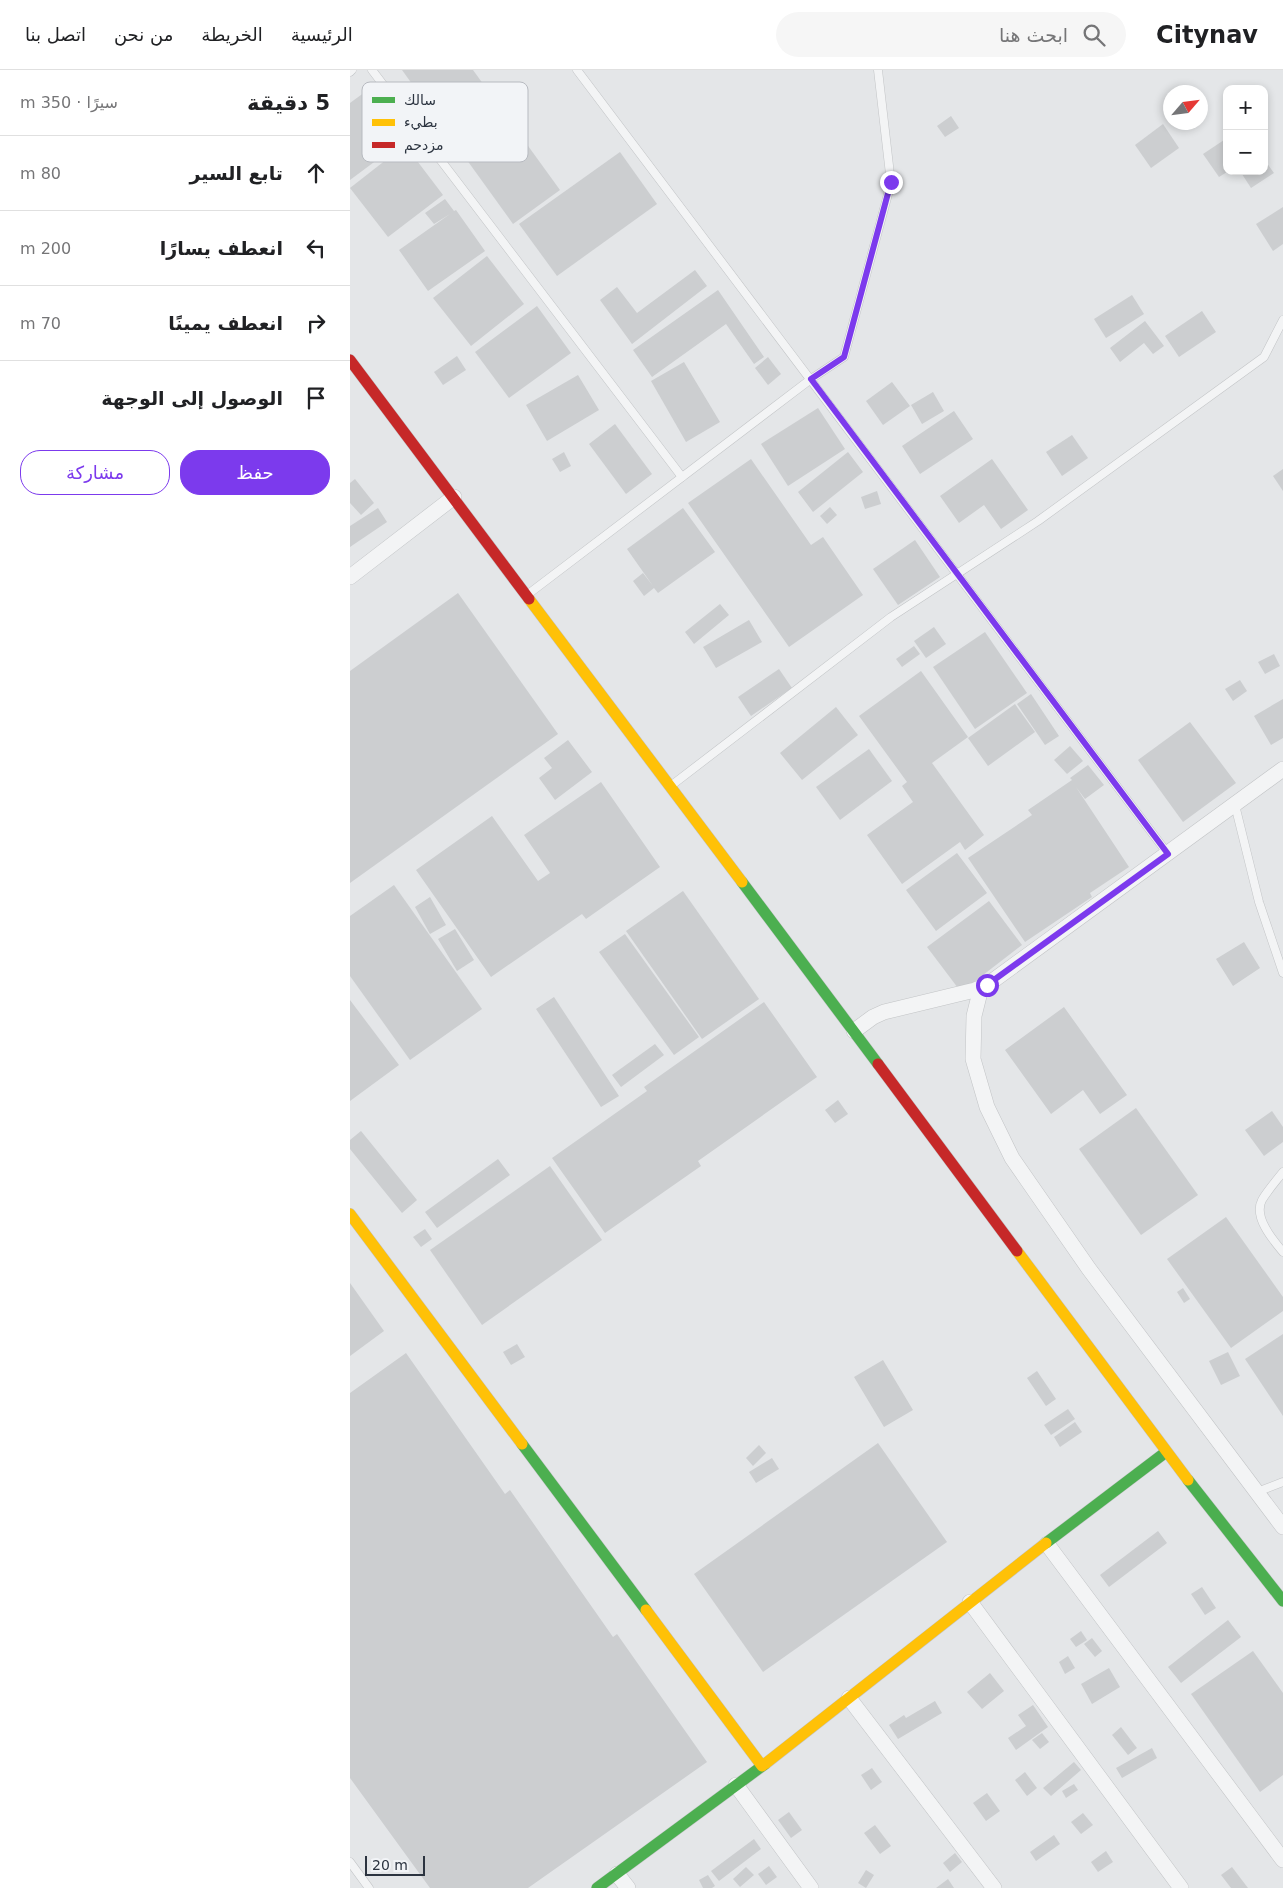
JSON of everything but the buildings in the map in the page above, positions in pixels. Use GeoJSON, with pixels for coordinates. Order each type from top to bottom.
{"type":"FeatureCollection","features":[{"type":"Feature","properties":{"kind":"street"},"geometry":{"type":"LineString","coordinates":[[350,360],[671,786],[1166,1452],[1283,1601]]}},
{"type":"Feature","properties":{"kind":"street"},"geometry":{"type":"LineString","coordinates":[[350,577],[454,497]]}},
{"type":"Feature","properties":{"kind":"street"},"geometry":{"type":"LineString","coordinates":[[854,1031],[873,1017],[884,1012],[981,988],[1283,769]]}},
{"type":"Feature","properties":{"kind":"street"},"geometry":{"type":"LineString","coordinates":[[981,988],[974,1016],[973,1059],[987,1107],[1012,1158],[1090,1269],[1283,1527]]}},
{"type":"Feature","properties":{"kind":"street"},"geometry":{"type":"LineString","coordinates":[[350,1214],[762,1766]]}},
{"type":"Feature","properties":{"kind":"street"},"geometry":{"type":"LineString","coordinates":[[597,1888],[762,1766],[970,1602],[1166,1452]]}},
{"type":"Feature","properties":{"kind":"street"},"geometry":{"type":"LineString","coordinates":[[1047,1544],[1283,1860]]}},
{"type":"Feature","properties":{"kind":"street"},"geometry":{"type":"LineString","coordinates":[[970,1602],[1181,1888]]}},
{"type":"Feature","properties":{"kind":"street"},"geometry":{"type":"LineString","coordinates":[[849,1698],[994,1888]]}},
{"type":"Feature","properties":{"kind":"street"},"geometry":{"type":"LineString","coordinates":[[736,1785],[811,1888]]}},
{"type":"Feature","properties":{"kind":"street"},"geometry":{"type":"LineString","coordinates":[[617,1874],[628,1888]]}},
{"type":"Feature","properties":{"kind":"lane"},"geometry":{"type":"LineString","coordinates":[[372,70],[381,82]]}},
{"type":"Feature","properties":{"kind":"lane"},"geometry":{"type":"LineString","coordinates":[[577,70],[1168,854]]}},
{"type":"Feature","properties":{"kind":"lane"},"geometry":{"type":"LineString","coordinates":[[527,595],[811,379],[844,357],[891,182],[878,70]]}},
{"type":"Feature","properties":{"kind":"lane"},"geometry":{"type":"LineString","coordinates":[[442,162],[682,477]]}},
{"type":"Feature","properties":{"kind":"lane"},"geometry":{"type":"LineString","coordinates":[[671,786],[891,617],[1038,521],[1264,357],[1283,320]]}},
{"type":"Feature","properties":{"kind":"lane"},"geometry":{"type":"LineString","coordinates":[[1235,805],[1259,902],[1283,973]]}},
{"type":"Feature","properties":{"kind":"lane"},"geometry":{"type":"LineString","coordinates":[[1283,1172],[1261,1202],[1261,1219],[1271,1238],[1283,1252]]}},
{"type":"Feature","properties":{"kind":"lane"},"geometry":{"type":"LineString","coordinates":[[1257,1492],[1283,1482]]}},
{"type":"Feature","properties":{"kind":"lane"},"geometry":{"type":"LineString","coordinates":[[350,1862],[369,1888]]}},
{"type":"Feature","properties":{"kind":"traffic: fast"},"geometry":{"type":"LineString","coordinates":[[742,882],[878,1064]]}},
{"type":"Feature","properties":{"kind":"traffic: fast"},"geometry":{"type":"LineString","coordinates":[[522,1444],[646,1610]]}},
{"type":"Feature","properties":{"kind":"traffic: fast"},"geometry":{"type":"LineString","coordinates":[[1046,1543],[1166,1452]]}},
{"type":"Feature","properties":{"kind":"traffic: fast"},"geometry":{"type":"LineString","coordinates":[[1188,1480],[1283,1601]]}},
{"type":"Feature","properties":{"kind":"traffic: fast"},"geometry":{"type":"LineString","coordinates":[[597,1888],[765,1764]]}},
{"type":"Feature","properties":{"kind":"traffic: slow"},"geometry":{"type":"LineString","coordinates":[[529,599],[742,882]]}},
{"type":"Feature","properties":{"kind":"traffic: slow"},"geometry":{"type":"LineString","coordinates":[[350,1214],[522,1444]]}},
{"type":"Feature","properties":{"kind":"traffic: slow"},"geometry":{"type":"LineString","coordinates":[[1017,1251],[1188,1480]]}},
{"type":"Feature","properties":{"kind":"traffic: slow"},"geometry":{"type":"LineString","coordinates":[[765,1764],[1046,1543]]}},
{"type":"Feature","properties":{"kind":"traffic: slow"},"geometry":{"type":"LineString","coordinates":[[646,1610],[762,1766]]}},
{"type":"Feature","properties":{"kind":"traffic: jam"},"geometry":{"type":"LineString","coordinates":[[350,360],[529,599]]}},
{"type":"Feature","properties":{"kind":"traffic: jam"},"geometry":{"type":"LineString","coordinates":[[878,1064],[1017,1251]]}},
{"type":"Feature","properties":{"kind":"route"},"geometry":{"type":"LineString","coordinates":[[891,182],[844,357],[811,379],[1168,854],[987,985]]}}]}
